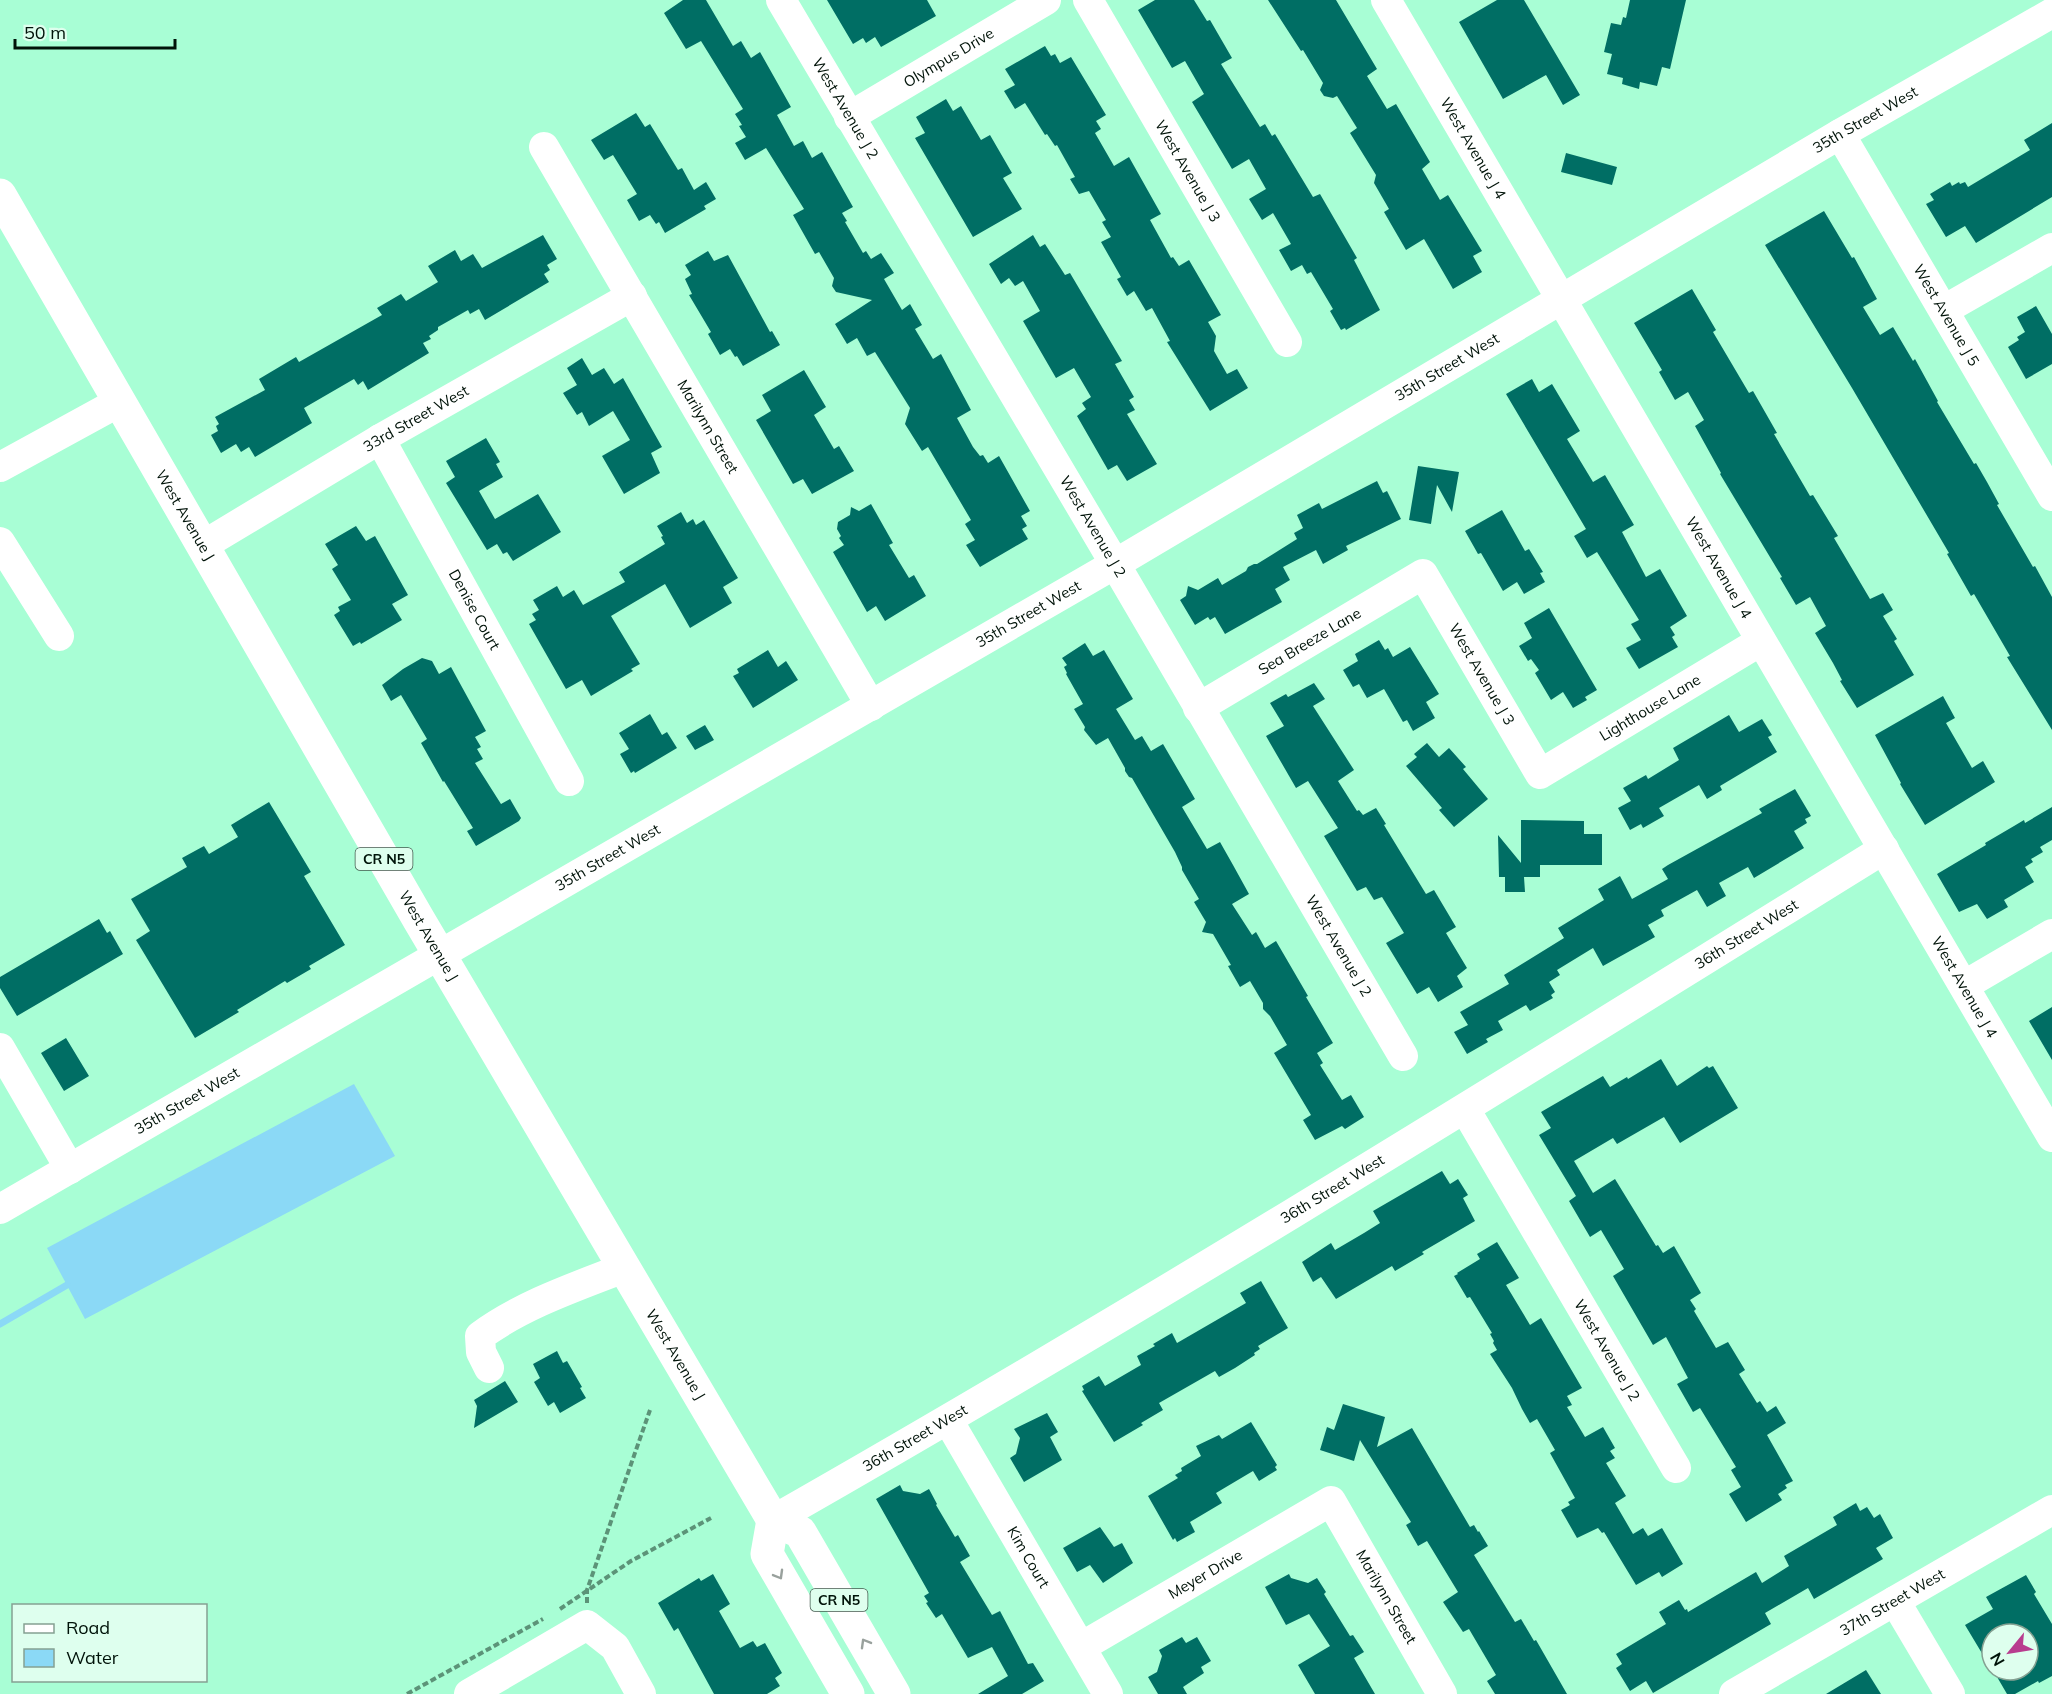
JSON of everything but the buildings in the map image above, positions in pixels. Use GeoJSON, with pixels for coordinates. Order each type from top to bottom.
{"type":"FeatureCollection","features":[{"type":"Feature","properties":{"kind":"main road","name":"West Avenue J"},"geometry":{"type":"LineString","coordinates":[[0,195],[440,956],[773,1520]]}},
{"type":"Feature","properties":{"kind":"main road","name":"CR N5"},"geometry":{"type":"LineString","coordinates":[[848,1694],[767,1554],[773,1520],[800,1532],[894,1694]]}},
{"type":"Feature","properties":{"kind":"street","name":"West Avenue J 2"},"geometry":{"type":"LineString","coordinates":[[781,0],[1115,564],[1402,1056]]}},
{"type":"Feature","properties":{"kind":"street","name":"Olympus Drive"},"geometry":{"type":"LineString","coordinates":[[849,117],[1046,0]]}},
{"type":"Feature","properties":{"kind":"street","name":"West Avenue J 3"},"geometry":{"type":"LineString","coordinates":[[1088,0],[1287,342]]}},
{"type":"Feature","properties":{"kind":"street","name":"West Avenue J 4"},"geometry":{"type":"LineString","coordinates":[[1386,0],[2052,1137]]}},
{"type":"Feature","properties":{"kind":"street","name":"35th Street West"},"geometry":{"type":"LineString","coordinates":[[0,1209],[1115,564],[1840,134],[2052,13]]}},
{"type":"Feature","properties":{"kind":"street","name":"West Avenue J 5"},"geometry":{"type":"LineString","coordinates":[[1840,134],[2052,496]]}},
{"type":"Feature","properties":{"kind":"street","name":"Marilynn Street"},"geometry":{"type":"LineString","coordinates":[[544,147],[871,706]]}},
{"type":"Feature","properties":{"kind":"street"},"geometry":{"type":"LineString","coordinates":[[1944,310],[2052,248]]}},
{"type":"Feature","properties":{"kind":"street","name":"33rd Street West"},"geometry":{"type":"LineString","coordinates":[[202,546],[380,439],[632,296]]}},
{"type":"Feature","properties":{"kind":"street"},"geometry":{"type":"LineString","coordinates":[[0,467],[119,402]]}},
{"type":"Feature","properties":{"kind":"street","name":"Denise Court"},"geometry":{"type":"LineString","coordinates":[[380,439],[569,781]]}},
{"type":"Feature","properties":{"kind":"street"},"geometry":{"type":"LineString","coordinates":[[0,542],[58,636]]}},
{"type":"Feature","properties":{"kind":"street","name":"West Avenue J 3"},"geometry":{"type":"LineString","coordinates":[[1423,574],[1540,774]]}},
{"type":"Feature","properties":{"kind":"street","name":"Sea Breeze Lane"},"geometry":{"type":"LineString","coordinates":[[1198,708],[1423,574]]}},
{"type":"Feature","properties":{"kind":"street","name":"Lighthouse Lane"},"geometry":{"type":"LineString","coordinates":[[1540,774],[1761,641]]}},
{"type":"Feature","properties":{"kind":"street","name":"36th Street West"},"geometry":{"type":"LineString","coordinates":[[773,1520],[948,1420],[1465,1109],[1884,849]]}},
{"type":"Feature","properties":{"kind":"street"},"geometry":{"type":"LineString","coordinates":[[1965,986],[2052,934]]}},
{"type":"Feature","properties":{"kind":"street"},"geometry":{"type":"LineString","coordinates":[[0,1048],[70,1169]]}},
{"type":"Feature","properties":{"kind":"street","name":"West Avenue J 2"},"geometry":{"type":"LineString","coordinates":[[1465,1109],[1676,1468]]}},
{"type":"Feature","properties":{"kind":"street"},"geometry":{"type":"LineString","coordinates":[[489,1368],[481,1352],[480,1336],[489,1329],[542,1302],[624,1268]]}},
{"type":"Feature","properties":{"kind":"street","name":"Kim Court"},"geometry":{"type":"LineString","coordinates":[[948,1420],[1108,1694]]}},
{"type":"Feature","properties":{"kind":"street","name":"Marilynn Street"},"geometry":{"type":"LineString","coordinates":[[1331,1501],[1443,1694]]}},
{"type":"Feature","properties":{"kind":"street","name":"Meyer Drive"},"geometry":{"type":"LineString","coordinates":[[1081,1647],[1331,1501]]}},
{"type":"Feature","properties":{"kind":"street","name":"37th Street West"},"geometry":{"type":"LineString","coordinates":[[1734,1694],[2052,1510]]}},
{"type":"Feature","properties":{"kind":"street"},"geometry":{"type":"LineString","coordinates":[[1896,1601],[1950,1694]]}},
{"type":"Feature","properties":{"kind":"street"},"geometry":{"type":"LineString","coordinates":[[469,1694],[587,1625],[615,1647],[641,1694]]}},
{"type":"Feature","properties":{"kind":"path"},"geometry":{"type":"LineString","coordinates":[[587,1625],[587,1590],[650,1410]]}},
{"type":"Feature","properties":{"kind":"path"},"geometry":{"type":"LineString","coordinates":[[555,1612],[631,1561],[711,1518]]}},
{"type":"Feature","properties":{"kind":"path"},"geometry":{"type":"LineString","coordinates":[[407,1694],[545,1617]]}},
{"type":"Feature","properties":{"kind":"water"},"geometry":{"type":"Polygon","coordinates":[[[354,1084],[395,1156],[85,1319],[47,1248],[354,1084]]]}},
{"type":"Feature","properties":{"kind":"waterway"},"geometry":{"type":"LineString","coordinates":[[0,1324],[67,1285]]}}]}
